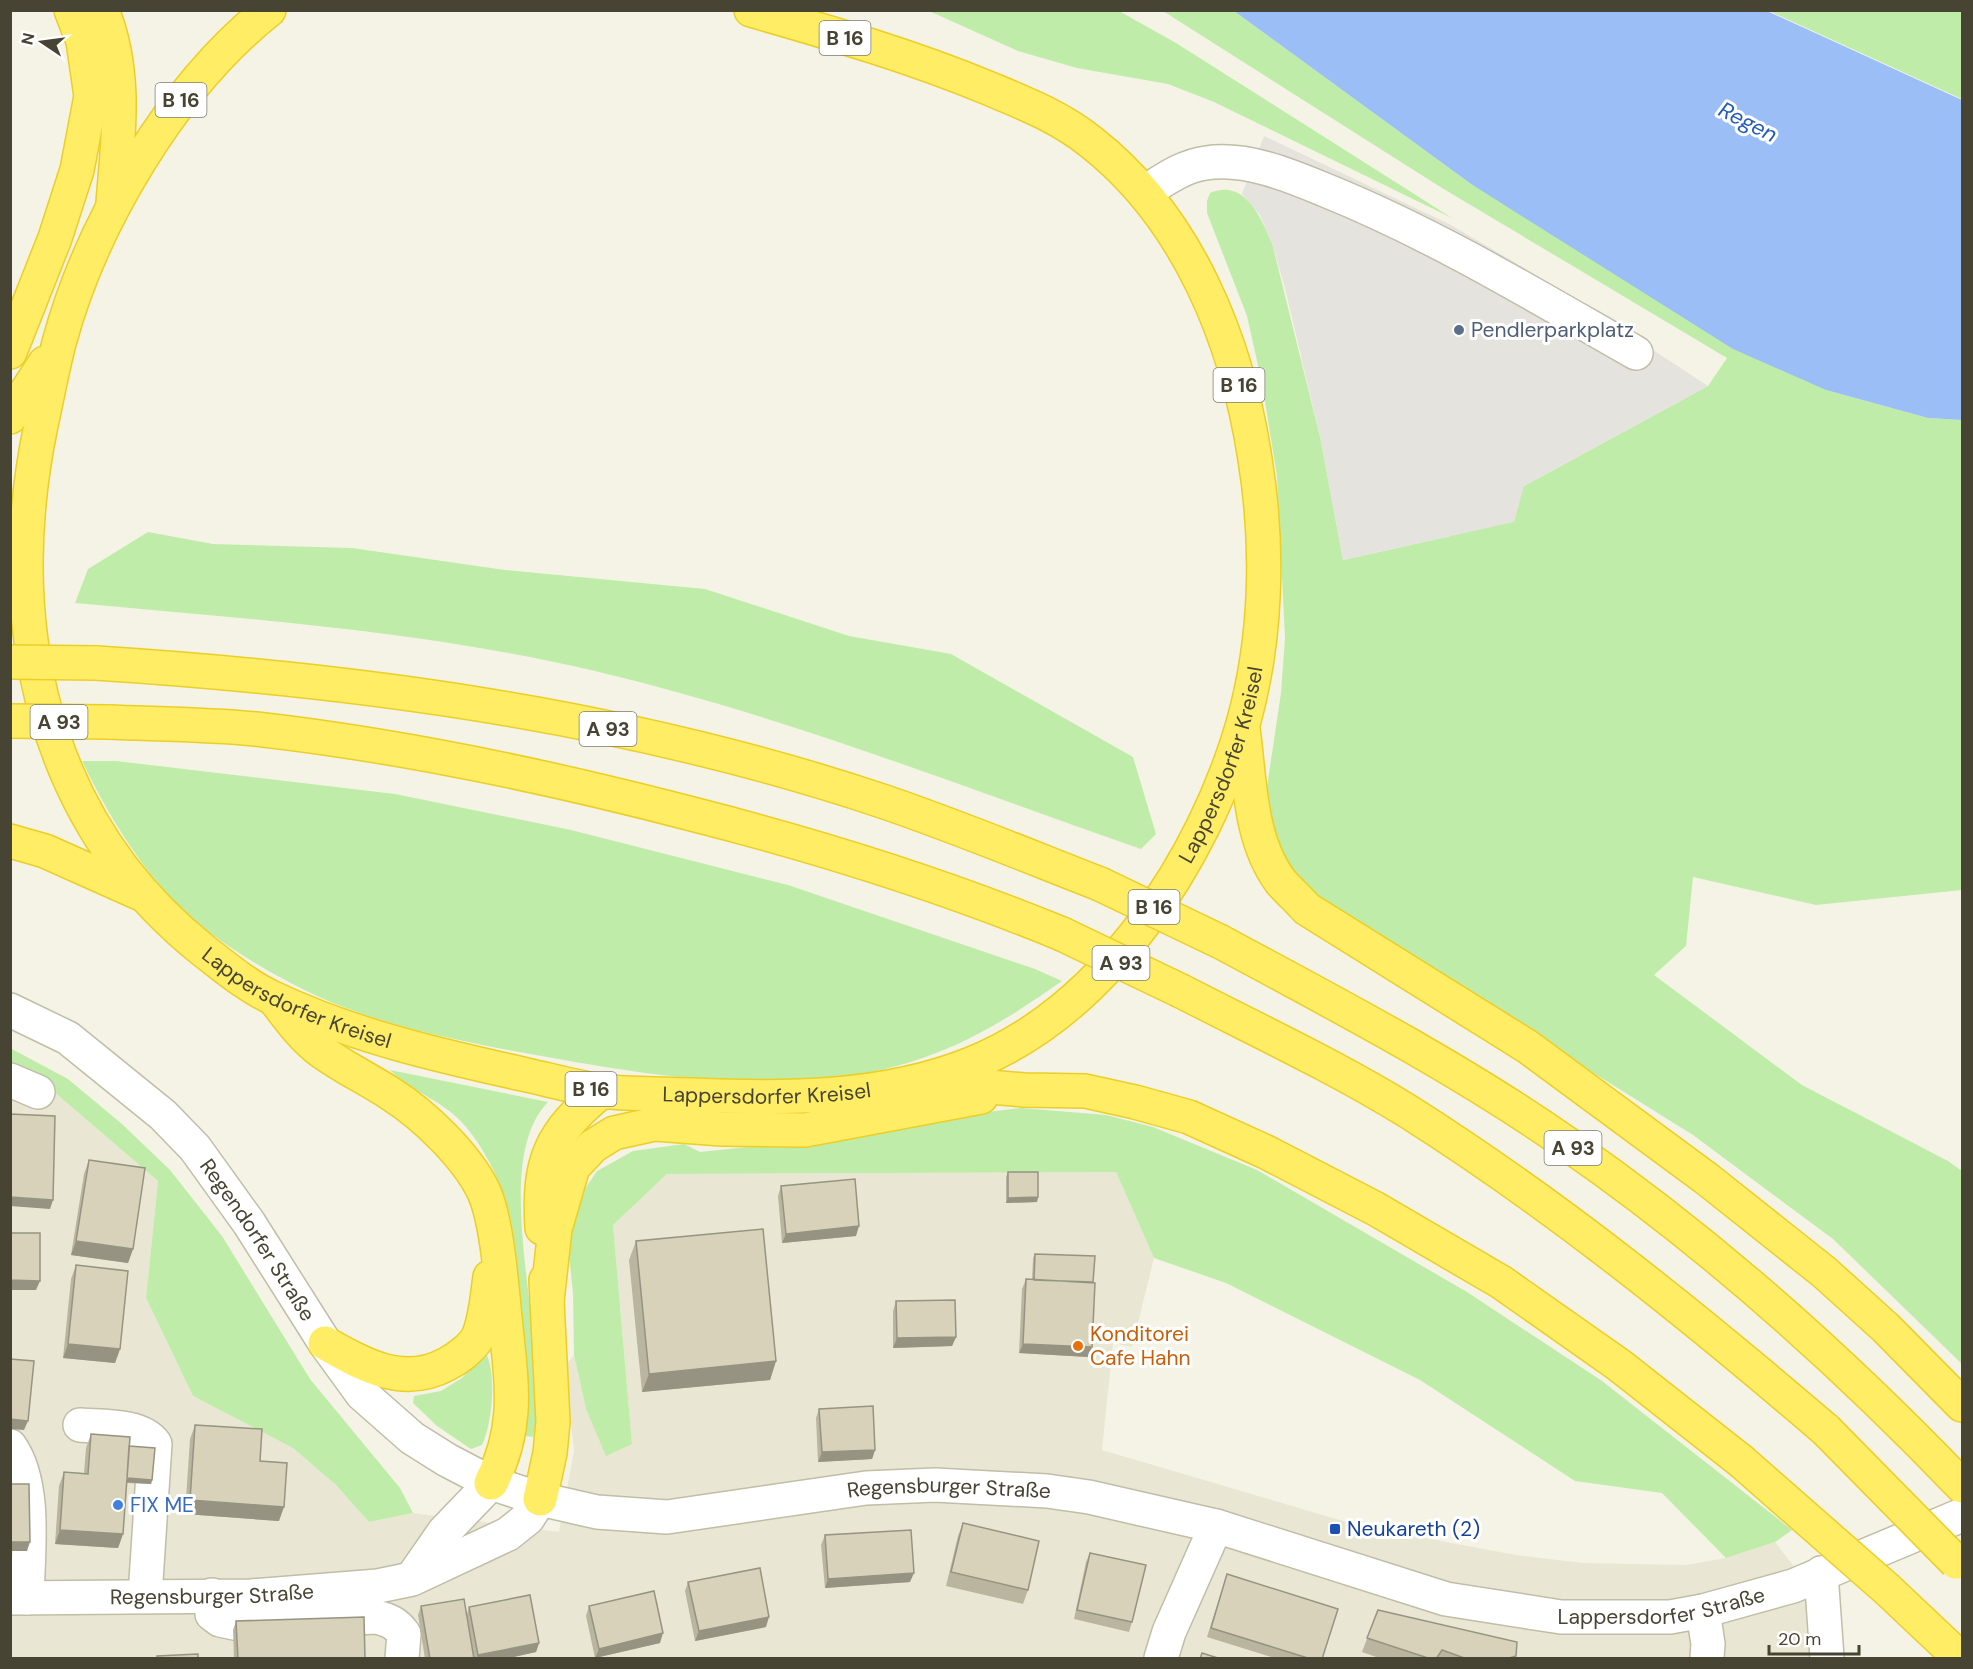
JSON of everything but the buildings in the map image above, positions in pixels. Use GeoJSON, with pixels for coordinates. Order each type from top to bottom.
{"type":"FeatureCollection","features":[{"type":"Feature","properties":{"kind":"highway"},"geometry":{"type":"LineString","coordinates":[[10,352],[55,238],[77,170],[91,96],[83,41],[71,10]]}},
{"type":"Feature","properties":{"kind":"highway","name":"B 16"},"geometry":{"type":"LineString","coordinates":[[102,10],[113,42],[120,80],[113,205]]}},
{"type":"Feature","properties":{"kind":"highway","name":"Lappersdorfer Kreisel"},"geometry":{"type":"LineString","coordinates":[[269,10],[212,62],[180,101],[113,205],[60,338],[34,459],[27,518],[26,582],[35,675],[48,722],[78,800],[104,844],[143,895],[175,928],[226,969],[273,999],[383,1040],[602,1091],[778,1099],[920,1081],[976,1062],[1027,1034],[1090,986],[1137,932],[1176,878],[1216,797],[1243,725],[1260,634],[1264,580],[1259,484],[1248,411],[1203,284],[1180,242],[1145,192],[1091,141],[1045,112],[939,68],[751,10]]}},
{"type":"Feature","properties":{"kind":"highway","name":"B 16"},"geometry":{"type":"LineString","coordinates":[[825,10],[939,68]]}},
{"type":"Feature","properties":{"kind":"highway"},"geometry":{"type":"LineString","coordinates":[[10,417],[60,338]]}},
{"type":"Feature","properties":{"kind":"highway","name":"A 93"},"geometry":{"type":"LineString","coordinates":[[10,662],[96,663],[237,672],[408,691],[512,709],[682,745],[880,800],[1100,884],[1221,942],[1438,1061],[1567,1143],[1691,1237],[1792,1319],[1887,1408],[1962,1486]]}},
{"type":"Feature","properties":{"kind":"highway","name":"A 93"},"geometry":{"type":"LineString","coordinates":[[10,721],[108,722],[253,729],[397,748],[588,786],[867,862],[997,907],[1062,934],[1181,991],[1407,1111],[1537,1198],[1698,1320],[1826,1430],[1959,1566]]}},
{"type":"Feature","properties":{"kind":"highway"},"geometry":{"type":"LineString","coordinates":[[1243,725],[1254,817],[1262,846],[1280,881],[1307,909],[1528,1047],[1707,1179],[1824,1272],[1886,1328],[1954,1396]]}},
{"type":"Feature","properties":{"kind":"highway"},"geometry":{"type":"LineString","coordinates":[[10,841],[45,851],[143,895]]}},
{"type":"Feature","properties":{"kind":"highway","name":"B 16"},"geometry":{"type":"LineString","coordinates":[[273,999],[317,1048],[392,1095],[461,1157],[484,1193],[500,1275],[513,1396],[508,1442],[503,1459],[491,1483]]}},
{"type":"Feature","properties":{"kind":"highway"},"geometry":{"type":"LineString","coordinates":[[920,1081],[1024,1090],[1085,1091],[1189,1117],[1376,1209],[1500,1282],[1618,1365],[1741,1461],[1888,1590],[1960,1659]]}},
{"type":"Feature","properties":{"kind":"highway"},"geometry":{"type":"LineString","coordinates":[[547,1301],[555,1229],[573,1167],[593,1146],[614,1133],[655,1124],[722,1129],[806,1130],[1024,1090]]}},
{"type":"Feature","properties":{"kind":"highway","name":"B 16"},"geometry":{"type":"LineString","coordinates":[[540,1498],[550,1453],[553,1422],[541,1209],[544,1168],[555,1139],[574,1113],[602,1091]]}},
{"type":"Feature","properties":{"kind":"highway","name":"B 16"},"geometry":{"type":"LineString","coordinates":[[325,1343],[368,1367],[396,1375],[425,1373],[457,1359],[477,1338],[486,1309],[492,1228]]}},
{"type":"Feature","properties":{"kind":"street"},"geometry":{"type":"LineString","coordinates":[[1145,192],[1177,172],[1206,163],[1237,162],[1293,177],[1371,208],[1453,248],[1636,354]]}},
{"type":"Feature","properties":{"kind":"street","name":"Regendorfer Straße"},"geometry":{"type":"LineString","coordinates":[[10,1010],[68,1038],[163,1115],[195,1148],[249,1224],[325,1343],[362,1394],[412,1438],[491,1483]]}},
{"type":"Feature","properties":{"kind":"street"},"geometry":{"type":"LineString","coordinates":[[80,1425],[145,1434],[155,1444],[145,1596]]}},
{"type":"Feature","properties":{"kind":"street"},"geometry":{"type":"LineString","coordinates":[[10,1446],[20,1459],[26,1482],[19,1598]]}},
{"type":"Feature","properties":{"kind":"street"},"geometry":{"type":"LineString","coordinates":[[412,1579],[444,1532],[491,1483]]}},
{"type":"Feature","properties":{"kind":"street","name":"Regensburger Straße"},"geometry":{"type":"LineString","coordinates":[[491,1483],[597,1512],[667,1517],[866,1488],[935,1485],[984,1486],[1089,1497],[1216,1526],[1352,1570]]}},
{"type":"Feature","properties":{"kind":"street","name":"Regensburger Straße"},"geometry":{"type":"LineString","coordinates":[[19,1598],[251,1596],[378,1586],[412,1579],[508,1534],[528,1518],[540,1498]]}},
{"type":"Feature","properties":{"kind":"street","name":"Lappersdorfer Straße"},"geometry":{"type":"LineString","coordinates":[[1352,1570],[1446,1599],[1561,1617],[1670,1617],[1703,1611],[1793,1586],[1962,1515]]}},
{"type":"Feature","properties":{"kind":"street"},"geometry":{"type":"LineString","coordinates":[[1161,1659],[1173,1622],[1216,1526]]}},
{"type":"Feature","properties":{"kind":"street"},"geometry":{"type":"LineString","coordinates":[[1821,1573],[1827,1659]]}},
{"type":"Feature","properties":{"kind":"street"},"geometry":{"type":"LineString","coordinates":[[212,1595],[212,1614],[220,1620],[239,1624],[376,1617],[387,1619],[398,1624],[404,1634],[402,1659]]}},
{"type":"Feature","properties":{"kind":"street"},"geometry":{"type":"LineString","coordinates":[[1703,1611],[1708,1644],[1707,1659]]}},
{"type":"Feature","properties":{"kind":"shaded area","name":"Pendlerparkplatz"},"geometry":{"type":"Polygon","coordinates":[[[1264,136],[1451,225],[1563,291],[1708,386],[1524,486],[1514,522],[1343,560],[1321,441],[1285,288],[1272,243],[1260,215],[1242,194],[1264,136]]]}},
{"type":"Feature","properties":{"kind":"shaded area"},"geometry":{"type":"Polygon","coordinates":[[[10,1069],[53,1091],[158,1181],[146,1298],[193,1396],[293,1448],[336,1485],[369,1522],[413,1513],[559,1532],[574,1451],[564,1367],[574,1355],[586,1409],[632,1444],[613,1225],[667,1174],[1116,1172],[1154,1258],[1132,1347],[1113,1343],[1102,1450],[1360,1526],[1516,1555],[1583,1563],[1686,1565],[1726,1558],[1775,1542],[1833,1617],[1836,1658],[11,1658],[10,1069]]]}},
{"type":"Feature","properties":{"kind":"green space"},"geometry":{"type":"Polygon","coordinates":[[[929,11],[1119,11],[1176,43],[1452,218],[1214,102],[1168,84],[1077,68],[1018,51],[929,11]]]}},
{"type":"Feature","properties":{"kind":"green space"},"geometry":{"type":"Polygon","coordinates":[[[1163,11],[1234,11],[1471,184],[1826,390],[1928,418],[1962,420],[1962,890],[1816,905],[1693,877],[1686,946],[1654,975],[1802,1085],[1948,1161],[1962,1171],[1962,1364],[1833,1239],[1693,1135],[1391,947],[1309,892],[1278,851],[1267,822],[1267,787],[1281,693],[1285,638],[1277,476],[1262,383],[1247,316],[1207,213],[1210,193],[1222,190],[1233,191],[1242,196],[1257,212],[1272,243],[1321,441],[1343,560],[1451,536],[1524,486],[1708,386],[1727,358],[1442,188],[1163,11]]]}},
{"type":"Feature","properties":{"kind":"green space"},"geometry":{"type":"Polygon","coordinates":[[[1769,11],[1962,11],[1962,99],[1769,11]]]}},
{"type":"Feature","properties":{"kind":"green space"},"geometry":{"type":"Polygon","coordinates":[[[148,532],[213,544],[352,548],[505,570],[705,589],[849,636],[951,654],[1133,757],[1156,834],[1141,849],[802,730],[665,689],[531,657],[336,628],[75,603],[88,569],[148,532]]]}},
{"type":"Feature","properties":{"kind":"green space"},"geometry":{"type":"Polygon","coordinates":[[[82,761],[116,761],[395,794],[571,830],[788,885],[1035,969],[1062,981],[982,1032],[940,1052],[893,1067],[849,1076],[805,1081],[760,1082],[669,1076],[580,1063],[453,1039],[371,1017],[319,997],[264,969],[213,935],[172,899],[137,856],[107,809],[82,761]]]}},
{"type":"Feature","properties":{"kind":"green space"},"geometry":{"type":"Polygon","coordinates":[[[10,1048],[68,1079],[122,1124],[170,1170],[222,1236],[310,1379],[400,1488],[413,1513],[369,1522],[336,1485],[293,1448],[193,1396],[146,1298],[158,1181],[53,1091],[11,1069],[10,1048]]]}},
{"type":"Feature","properties":{"kind":"green space"},"geometry":{"type":"Polygon","coordinates":[[[390,1070],[548,1102],[530,1131],[522,1170],[521,1214],[537,1400],[533,1437],[526,1436],[526,1370],[516,1256],[511,1220],[501,1187],[479,1145],[458,1118],[390,1070]]]}},
{"type":"Feature","properties":{"kind":"green space"},"geometry":{"type":"Polygon","coordinates":[[[1021,1108],[1106,1115],[1153,1127],[1257,1170],[1467,1292],[1602,1381],[1792,1530],[1775,1542],[1726,1558],[1662,1493],[1575,1481],[1420,1380],[1226,1283],[1154,1258],[1116,1172],[667,1174],[613,1225],[632,1444],[606,1456],[586,1409],[574,1355],[573,1294],[567,1235],[578,1199],[597,1171],[633,1151],[684,1144],[700,1152],[835,1138],[1021,1108]]]}},
{"type":"Feature","properties":{"kind":"green space"},"geometry":{"type":"Polygon","coordinates":[[[486,1353],[491,1374],[491,1412],[482,1445],[471,1449],[437,1426],[413,1403],[414,1396],[441,1391],[462,1378],[486,1353]]]}},
{"type":"Feature","properties":{"kind":"water","name":"Regen"},"geometry":{"type":"Polygon","coordinates":[[[1234,11],[1767,11],[1962,100],[1962,420],[1928,418],[1826,390],[1733,349],[1471,184],[1234,11]]]}},
{"type":"Feature","properties":{"kind":"place","name":"Pendlerparkplatz"},"geometry":{"type":"Point","coordinates":[1459,330]}},
{"type":"Feature","properties":{"kind":"place","name":"Konditorei Cafe Hahn"},"geometry":{"type":"Point","coordinates":[1078,1346]}},
{"type":"Feature","properties":{"kind":"place","name":"FIX ME"},"geometry":{"type":"Point","coordinates":[118,1505]}},
{"type":"Feature","properties":{"kind":"place","name":"Neukareth (2)"},"geometry":{"type":"Point","coordinates":[1335,1529]}}]}
